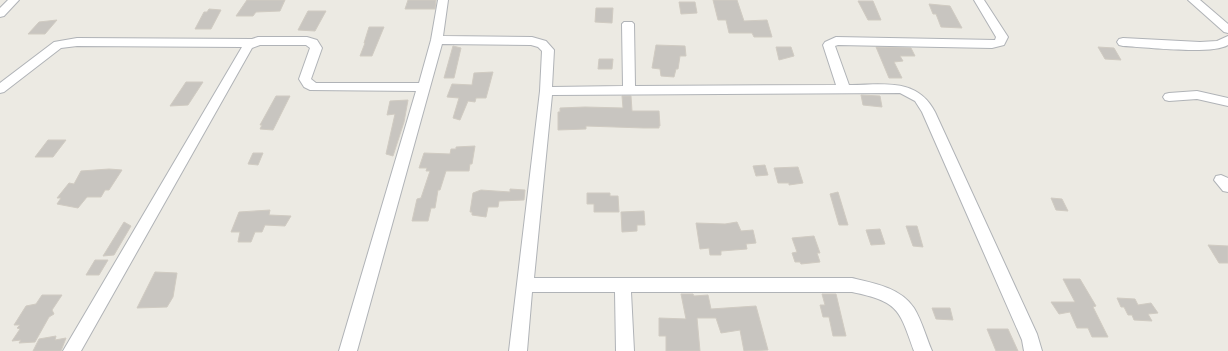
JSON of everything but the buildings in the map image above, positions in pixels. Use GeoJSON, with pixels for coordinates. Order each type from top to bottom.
{"type":"FeatureCollection","features":[{"type":"Feature","properties":{"kind":"street"},"geometry":{"type":"LineString","coordinates":[[0,14],[14,0]]}},
{"type":"Feature","properties":{"kind":"street"},"geometry":{"type":"LineString","coordinates":[[348,351],[437,40],[442,0]]}},
{"type":"Feature","properties":{"kind":"street"},"geometry":{"type":"LineString","coordinates":[[844,89],[830,51],[829,45],[836,41],[992,44],[1000,42],[1002,37],[979,0]]}},
{"type":"Feature","properties":{"kind":"street"},"geometry":{"type":"LineString","coordinates":[[1194,0],[1228,30]]}},
{"type":"Feature","properties":{"kind":"street"},"geometry":{"type":"LineString","coordinates":[[628,24],[629,90]]}},
{"type":"Feature","properties":{"kind":"street"},"geometry":{"type":"LineString","coordinates":[[437,40],[532,41],[542,44],[548,50],[546,90],[518,351]]}},
{"type":"Feature","properties":{"kind":"street"},"geometry":{"type":"LineString","coordinates":[[1123,42],[1200,46],[1220,45],[1228,40]]}},
{"type":"Feature","properties":{"kind":"street"},"geometry":{"type":"LineString","coordinates":[[0,88],[58,45],[77,42],[252,43],[258,41],[307,41],[313,43],[316,48],[305,79],[308,84],[314,87],[424,87]]}},
{"type":"Feature","properties":{"kind":"street"},"geometry":{"type":"LineString","coordinates":[[72,351],[248,46],[252,43]]}},
{"type":"Feature","properties":{"kind":"street"},"geometry":{"type":"LineString","coordinates":[[546,90],[901,88],[914,93],[923,100],[1028,333],[1033,351]]}},
{"type":"Feature","properties":{"kind":"street"},"geometry":{"type":"LineString","coordinates":[[1169,97],[1197,95],[1228,102]]}},
{"type":"Feature","properties":{"kind":"street"},"geometry":{"type":"LineString","coordinates":[[525,285],[852,285],[875,289],[893,298],[908,312],[923,351]]}},
{"type":"Feature","properties":{"kind":"street"},"geometry":{"type":"LineString","coordinates":[[623,285],[625,351]]}}]}
